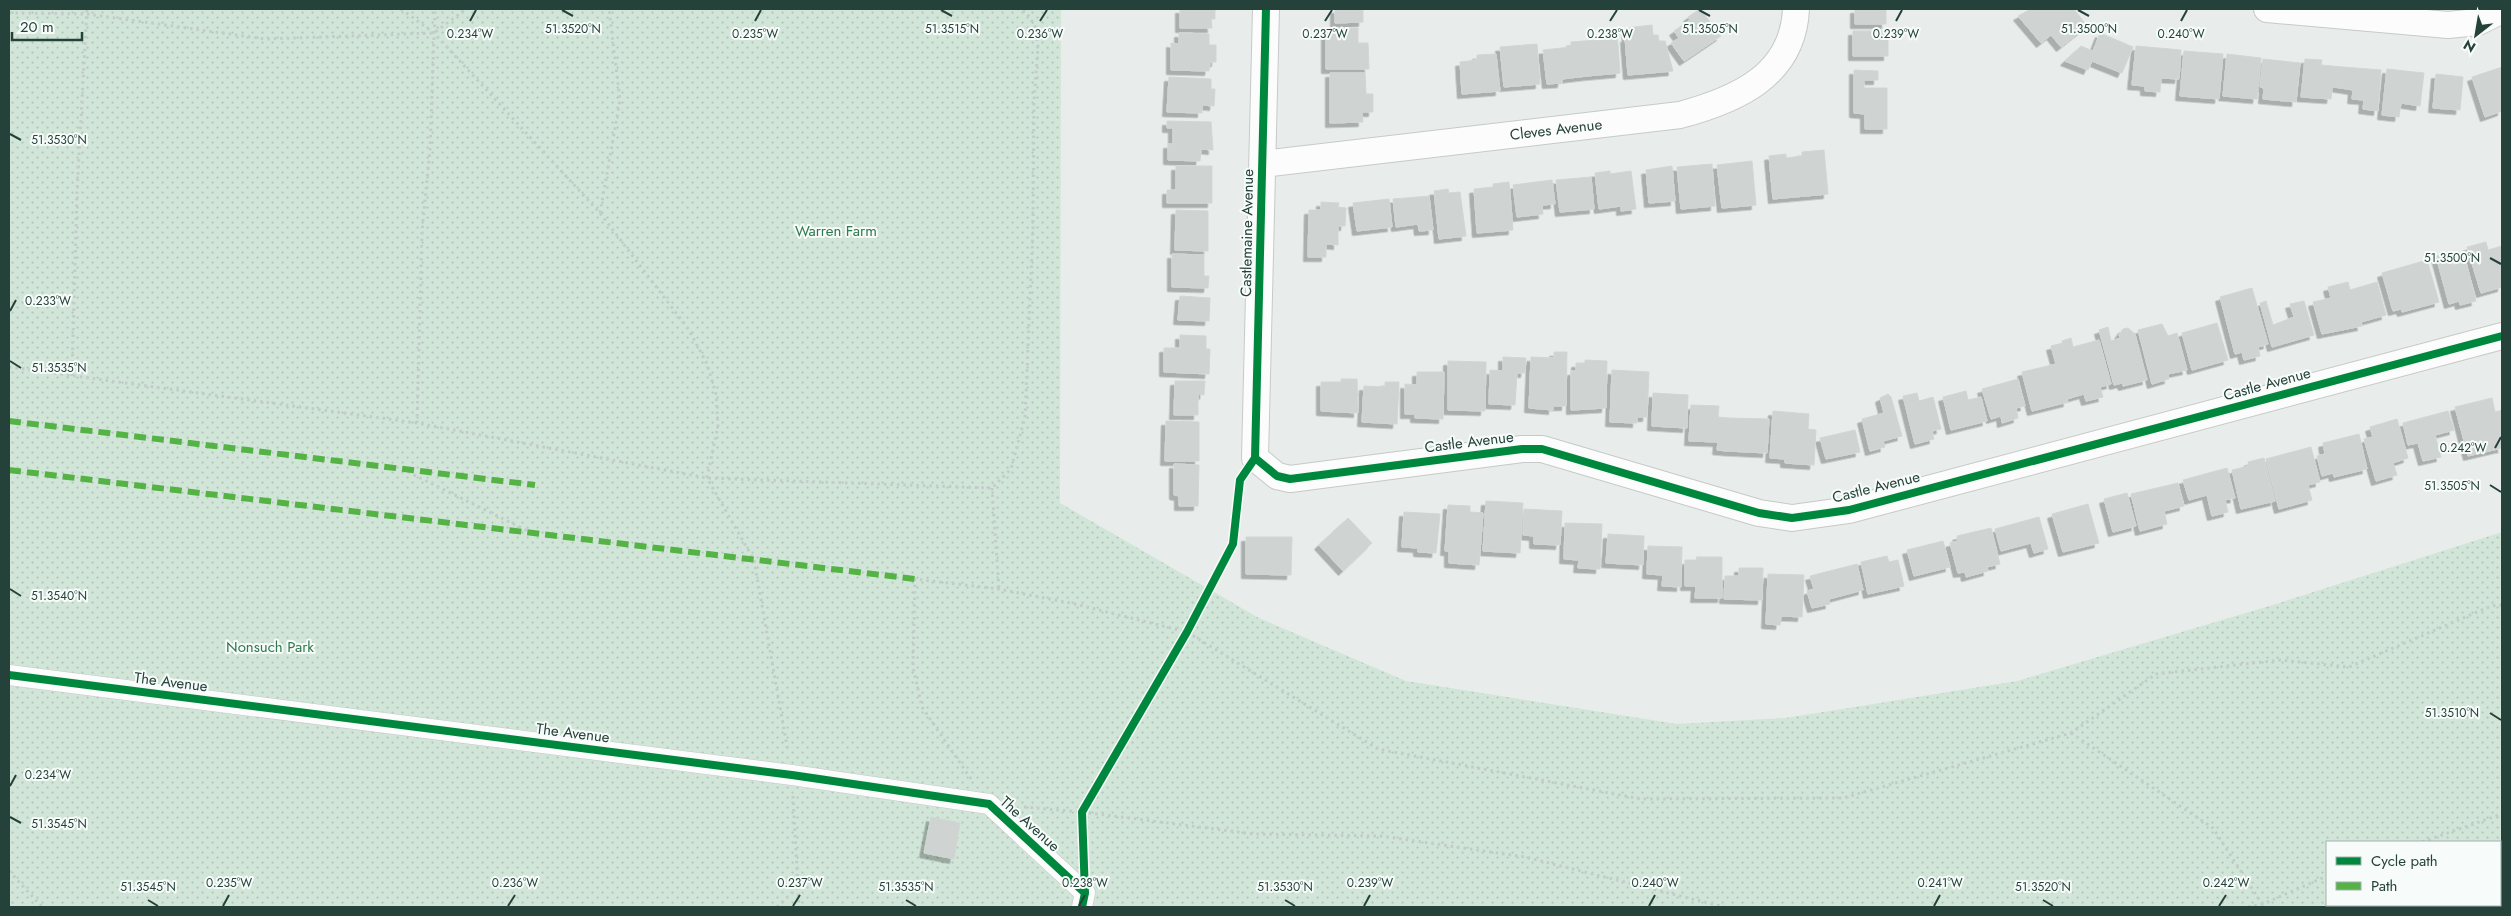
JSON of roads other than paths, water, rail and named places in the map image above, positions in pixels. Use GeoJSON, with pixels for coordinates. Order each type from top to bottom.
{"type":"FeatureCollection","features":[{"type":"Feature","properties":{"kind":"street","name":"Castlemaine Avenue"},"geometry":{"type":"LineString","coordinates":[[1255,458],[1266,9]]}},
{"type":"Feature","properties":{"kind":"street","name":"Cleves Avenue"},"geometry":{"type":"LineString","coordinates":[[1263,164],[1680,116],[1716,106],[1744,92],[1768,74],[1782,55],[1795,30],[1796,9]]}},
{"type":"Feature","properties":{"kind":"street"},"geometry":{"type":"LineString","coordinates":[[2267,9],[2448,25],[2478,22],[2502,10]]}},
{"type":"Feature","properties":{"kind":"street","name":"Castle Avenue"},"geometry":{"type":"LineString","coordinates":[[1255,458],[1277,476],[1290,479],[1522,449],[1542,449],[1759,512],[1792,518],[1849,510],[2502,336]]}},
{"type":"Feature","properties":{"kind":"street","name":"The Avenue"},"geometry":{"type":"LineString","coordinates":[[9,675],[792,775],[989,804],[1085,893],[1082,907]]}},
{"type":"Feature","properties":{"kind":"park label","name":"Warren Farm"},"geometry":{"type":"Point","coordinates":[836,231]}},
{"type":"Feature","properties":{"kind":"park label","name":"Nonsuch Park"},"geometry":{"type":"Point","coordinates":[270,647]}}]}
